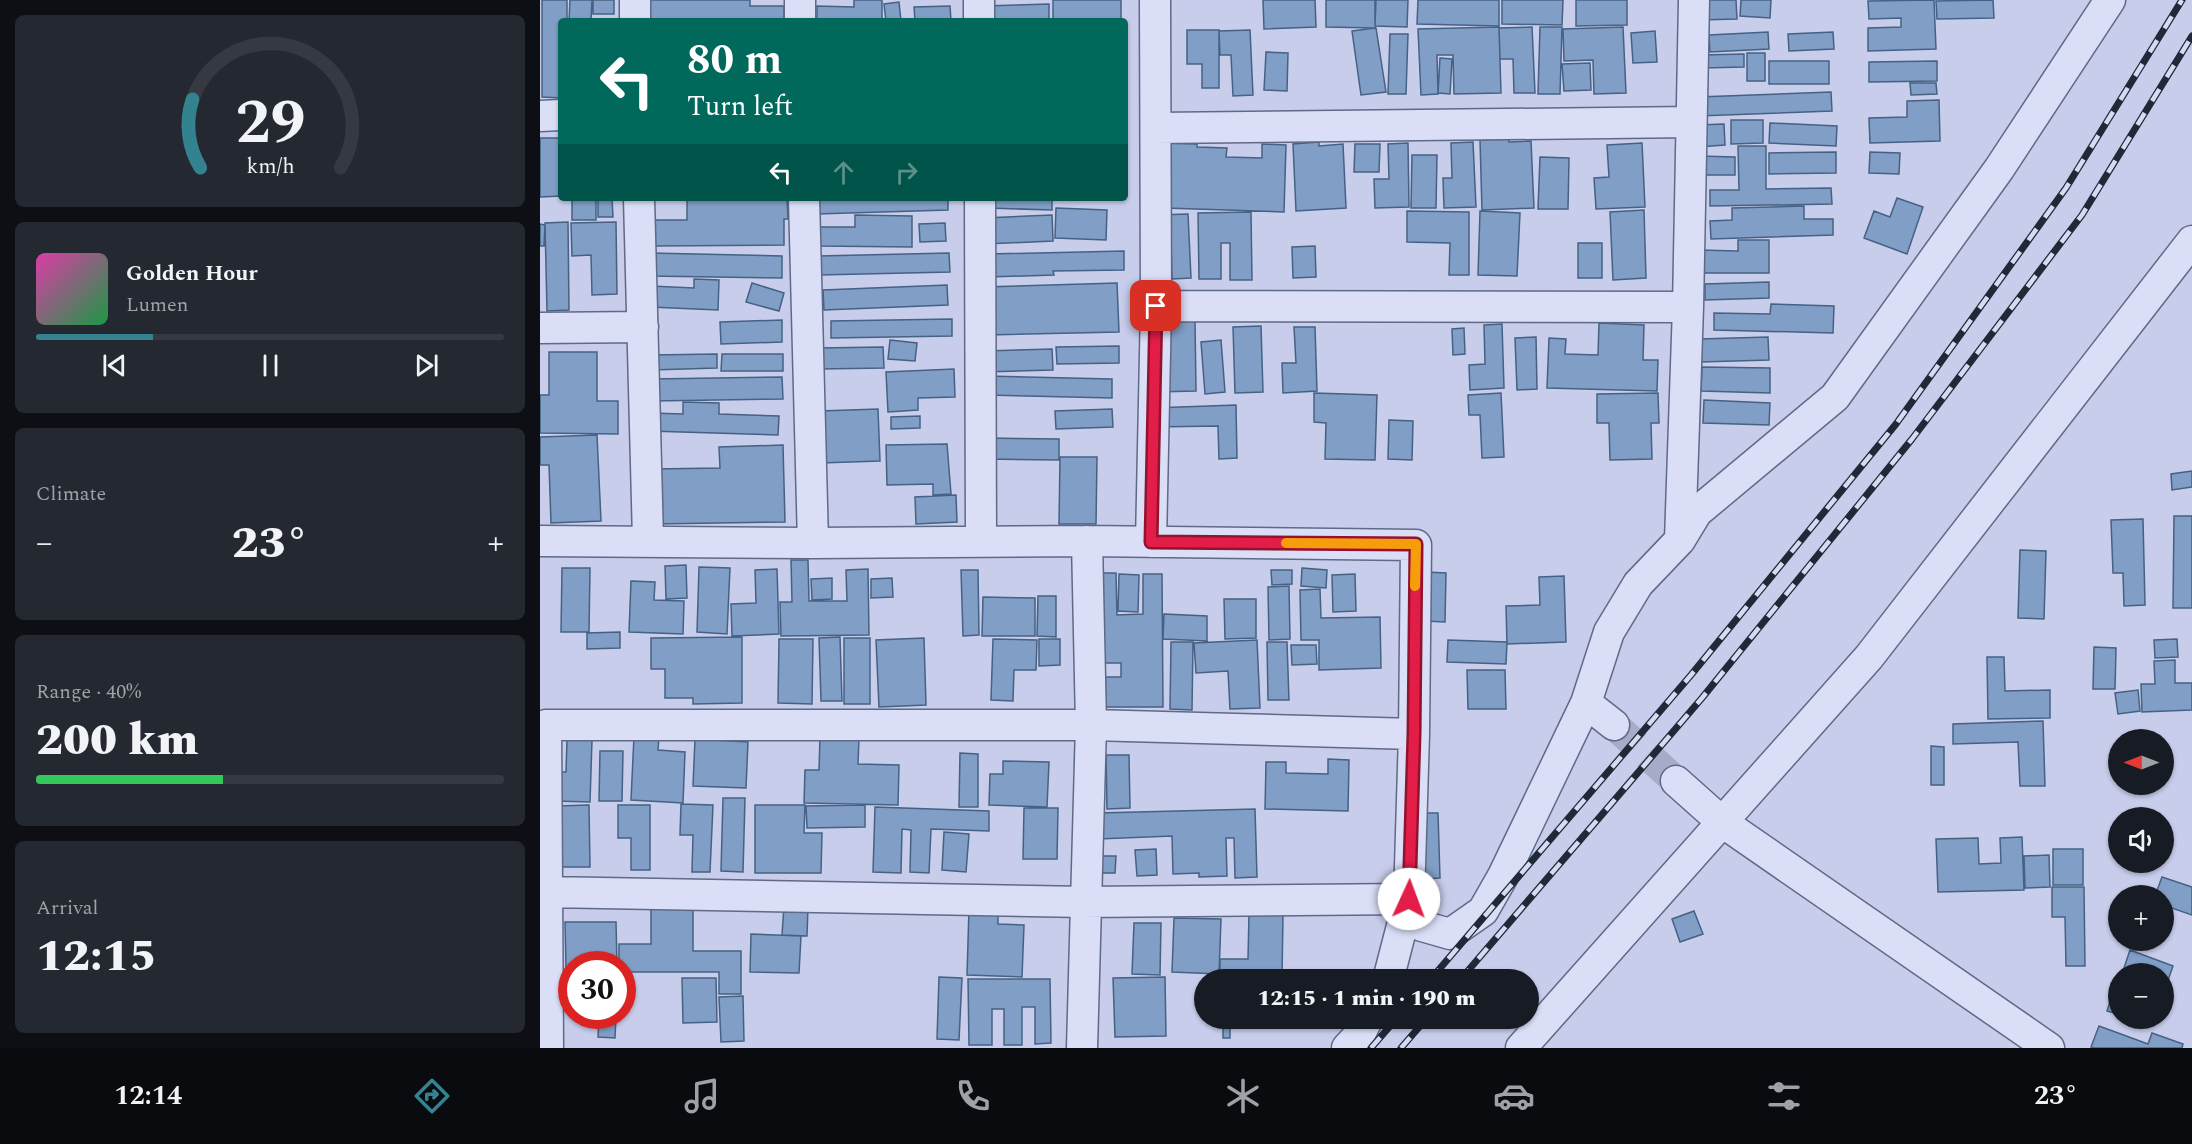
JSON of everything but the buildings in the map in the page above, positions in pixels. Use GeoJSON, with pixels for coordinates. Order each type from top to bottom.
{"type":"FeatureCollection","features":[{"type":"Feature","properties":{"kind":"street"},"geometry":{"type":"LineString","coordinates":[[635,0],[635,18]]}},
{"type":"Feature","properties":{"kind":"street"},"geometry":{"type":"LineString","coordinates":[[800,0],[800,18]]}},
{"type":"Feature","properties":{"kind":"street"},"geometry":{"type":"LineString","coordinates":[[979,0],[979,18]]}},
{"type":"Feature","properties":{"kind":"street"},"geometry":{"type":"LineString","coordinates":[[1151,542],[1156,306],[1155,0]]}},
{"type":"Feature","properties":{"kind":"street"},"geometry":{"type":"LineString","coordinates":[[1680,540],[1688,308],[1694,0]]}},
{"type":"Feature","properties":{"kind":"street"},"geometry":{"type":"LineString","coordinates":[[548,892],[1406,909],[1422,926],[1450,934],[1483,911],[1503,876],[1586,703],[1609,632],[1638,584],[1680,540],[1697,512],[1835,397],[1999,169],[2110,0]]}},
{"type":"Feature","properties":{"kind":"street"},"geometry":{"type":"LineString","coordinates":[[540,116],[558,116]]}},
{"type":"Feature","properties":{"kind":"street"},"geometry":{"type":"LineString","coordinates":[[1157,128],[1691,122]]}},
{"type":"Feature","properties":{"kind":"street"},"geometry":{"type":"LineString","coordinates":[[639,201],[648,540]]}},
{"type":"Feature","properties":{"kind":"street"},"geometry":{"type":"LineString","coordinates":[[804,201],[813,543]]}},
{"type":"Feature","properties":{"kind":"street"},"geometry":{"type":"LineString","coordinates":[[980,201],[981,541]]}},
{"type":"Feature","properties":{"kind":"street"},"geometry":{"type":"LineString","coordinates":[[1521,1048],[1869,657],[2192,241]]}},
{"type":"Feature","properties":{"kind":"street"},"geometry":{"type":"LineString","coordinates":[[1156,306],[1688,308]]}},
{"type":"Feature","properties":{"kind":"street"},"geometry":{"type":"LineString","coordinates":[[540,328],[643,327]]}},
{"type":"Feature","properties":{"kind":"street"},"geometry":{"type":"LineString","coordinates":[[540,541],[813,543],[1087,541],[1416,544],[1414,734],[1406,909],[1391,969]]}},
{"type":"Feature","properties":{"kind":"street"},"geometry":{"type":"LineString","coordinates":[[1083,1048],[1091,725],[1087,541]]}},
{"type":"Feature","properties":{"kind":"street"},"geometry":{"type":"LineString","coordinates":[[1586,703],[1614,725]]}},
{"type":"Feature","properties":{"kind":"street"},"geometry":{"type":"LineString","coordinates":[[548,1048],[546,725],[1091,725],[1414,734]]}},
{"type":"Feature","properties":{"kind":"street"},"geometry":{"type":"LineString","coordinates":[[1676,781],[1722,822],[2049,1048]]}},
{"type":"Feature","properties":{"kind":"street"},"geometry":{"type":"LineString","coordinates":[[1347,1048],[1362,1029]]}},
{"type":"Feature","properties":{"kind":"tunnel"},"geometry":{"type":"LineString","coordinates":[[1614,725],[1676,781]]}},
{"type":"Feature","properties":{"kind":"railway"},"geometry":{"type":"LineString","coordinates":[[1439,969],[1691,675],[1896,424],[2066,188],[2182,0]]}},
{"type":"Feature","properties":{"kind":"railway"},"geometry":{"type":"LineString","coordinates":[[1469,969],[1702,698],[1912,439],[2082,215],[2192,36]]}},
{"type":"Feature","properties":{"kind":"railway"},"geometry":{"type":"LineString","coordinates":[[1371,1048],[1387,1029]]}},
{"type":"Feature","properties":{"kind":"railway"},"geometry":{"type":"LineString","coordinates":[[1401,1048],[1417,1029]]}},
{"type":"Feature","properties":{"kind":"slow traffic"},"geometry":{"type":"LineString","coordinates":[[1286,543],[1416,544],[1415,586]]}},
{"type":"Feature","properties":{"kind":"route"},"geometry":{"type":"LineString","coordinates":[[1156,306],[1151,542],[1416,544],[1409,899]]}}]}
